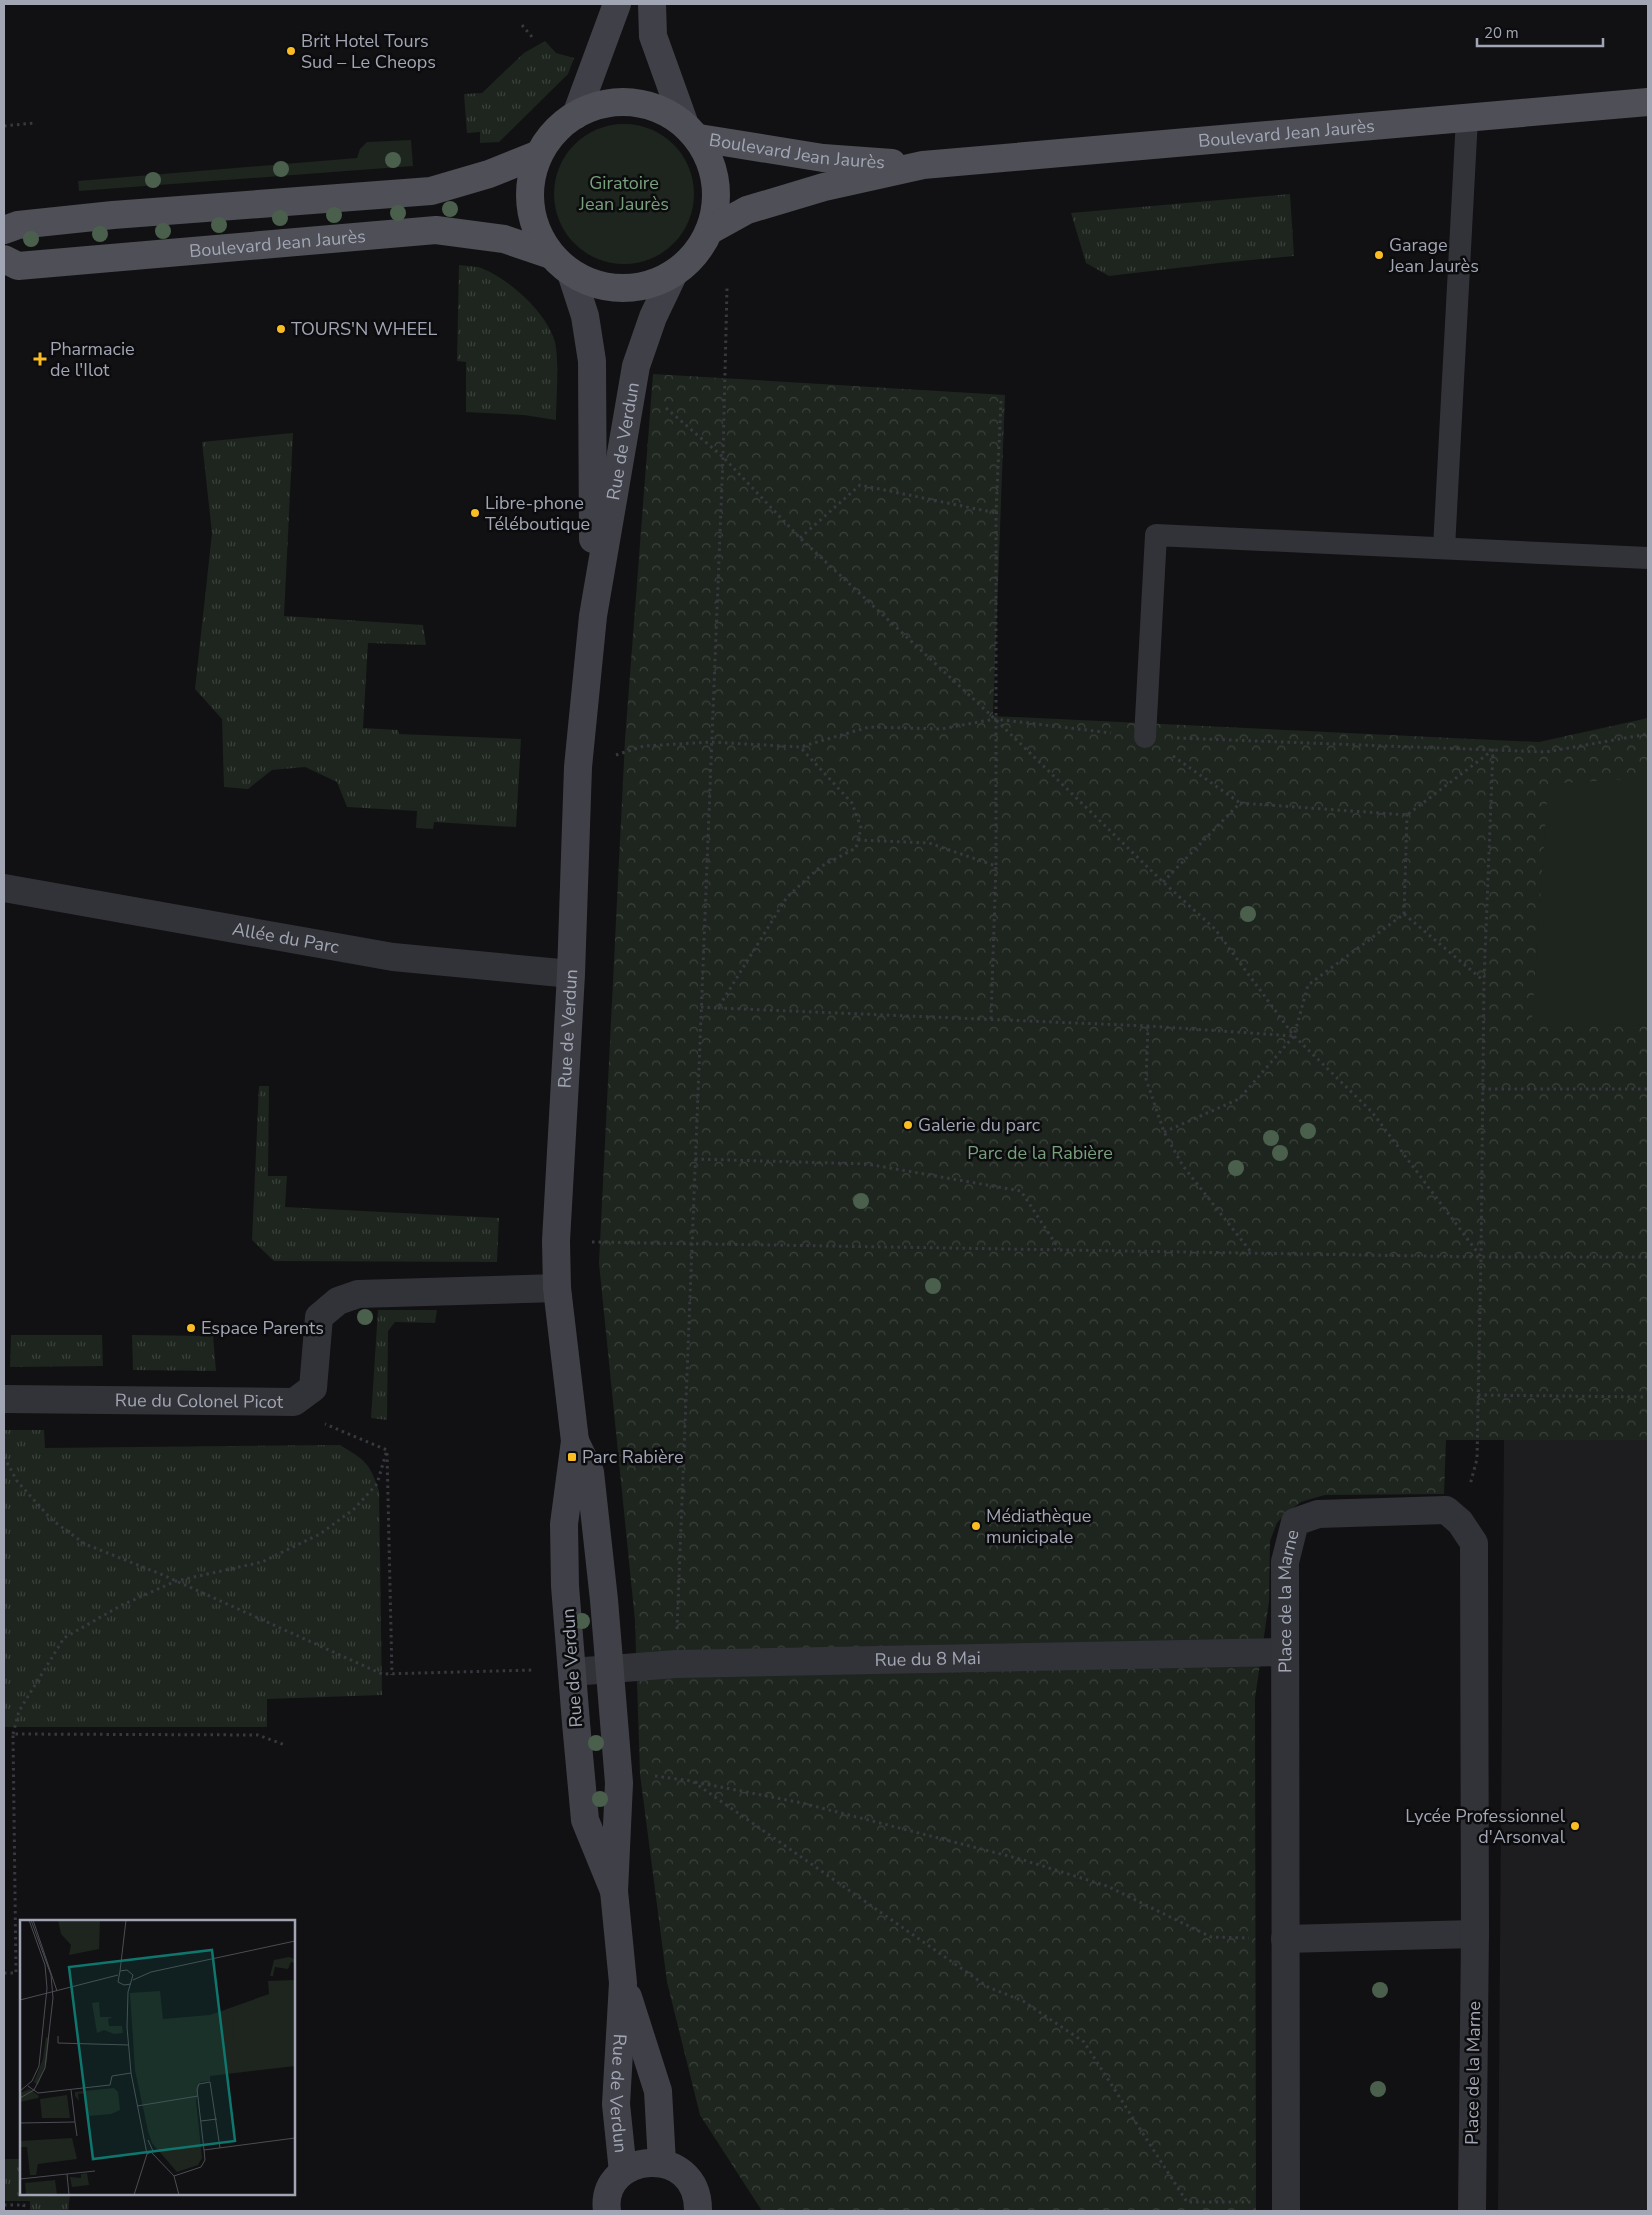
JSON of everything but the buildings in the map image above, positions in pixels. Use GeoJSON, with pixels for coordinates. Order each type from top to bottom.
{"type":"FeatureCollection","features":[{"type":"Feature","properties":{"kind":"main road"},"geometry":{"type":"LineString","coordinates":[[576,115],[617,4]]}},
{"type":"Feature","properties":{"kind":"main road"},"geometry":{"type":"LineString","coordinates":[[652,4],[653,36],[692,132],[711,157],[717,180],[716,206],[709,231],[695,255],[674,273],[649,285],[622,288],[595,283],[571,273],[551,255],[535,233],[529,208],[531,180],[539,154],[555,132],[576,115],[602,105],[630,101],[659,107],[692,132]]}},
{"type":"Feature","properties":{"kind":"main road","name":"Boulevard Jean Jaurès"},"geometry":{"type":"LineString","coordinates":[[709,231],[747,210],[824,187],[924,165],[1648,102]]}},
{"type":"Feature","properties":{"kind":"main road","name":"Boulevard Jean Jaurès"},"geometry":{"type":"LineString","coordinates":[[692,132],[766,150],[823,158],[924,165]]}},
{"type":"Feature","properties":{"kind":"main road"},"geometry":{"type":"LineString","coordinates":[[4,230],[18,225],[113,215],[431,191],[489,174],[539,154]]}},
{"type":"Feature","properties":{"kind":"main road","name":"Boulevard Jean Jaurès"},"geometry":{"type":"LineString","coordinates":[[4,259],[18,266],[436,230],[504,239],[551,255]]}},
{"type":"Feature","properties":{"kind":"main road","name":"Rue de Verdun"},"geometry":{"type":"LineString","coordinates":[[571,273],[585,316],[592,361],[593,616]]}},
{"type":"Feature","properties":{"kind":"main road","name":"Rue de Verdun"},"geometry":{"type":"LineString","coordinates":[[614,1890],[585,1820],[565,1586],[564,1524],[575,1441],[557,1288],[556,1241],[571,974],[578,767],[593,616],[636,366],[653,317],[674,273]]}},
{"type":"Feature","properties":{"kind":"main road","name":"Rue de Verdun"},"geometry":{"type":"LineString","coordinates":[[575,1441],[590,1472],[604,1600],[619,1783],[614,1890],[623,1983],[616,2104],[623,2172]]}},
{"type":"Feature","properties":{"kind":"main road","name":"Rue de Verdun"},"geometry":{"type":"LineString","coordinates":[[623,1983],[658,2091],[662,2163]]}},
{"type":"Feature","properties":{"kind":"main road"},"geometry":{"type":"LineString","coordinates":[[607,2211],[608,2194],[614,2182],[623,2172],[635,2165],[662,2163],[675,2168],[686,2176],[694,2187],[698,2200],[698,2211]]}},
{"type":"Feature","properties":{"kind":"street","name":"Allée du Parc"},"geometry":{"type":"LineString","coordinates":[[4,888],[393,957],[571,974]]}},
{"type":"Feature","properties":{"kind":"street"},"geometry":{"type":"LineString","coordinates":[[313,1388],[319,1317],[338,1301],[358,1294],[557,1288]]}},
{"type":"Feature","properties":{"kind":"street","name":"Rue du Colonel Picot"},"geometry":{"type":"LineString","coordinates":[[4,1399],[294,1402],[313,1388]]}},
{"type":"Feature","properties":{"kind":"street","name":"Place de la Marne"},"geometry":{"type":"LineString","coordinates":[[1286,2206],[1285,1562],[1295,1522],[1318,1514],[1446,1510],[1460,1522],[1474,1544],[1475,1934],[1472,2211]]}},
{"type":"Feature","properties":{"kind":"street","name":"Rue du 8 Mai"},"geometry":{"type":"LineString","coordinates":[[572,1672],[676,1664],[1284,1652]]}},
{"type":"Feature","properties":{"kind":"street"},"geometry":{"type":"LineString","coordinates":[[1285,1939],[1475,1934]]}},
{"type":"Feature","properties":{"kind":"lane"},"geometry":{"type":"LineString","coordinates":[[1444,548],[1467,118]]}},
{"type":"Feature","properties":{"kind":"lane"},"geometry":{"type":"LineString","coordinates":[[1145,737],[1156,535],[1648,558]]}},
{"type":"Feature","properties":{"kind":"path"},"geometry":{"type":"LineString","coordinates":[[522,25],[532,36]]}},
{"type":"Feature","properties":{"kind":"path"},"geometry":{"type":"LineString","coordinates":[[4,126],[34,123]]}},
{"type":"Feature","properties":{"kind":"path"},"geometry":{"type":"LineString","coordinates":[[676,1664],[724,457],[727,288]]}},
{"type":"Feature","properties":{"kind":"path"},"geometry":{"type":"LineString","coordinates":[[990,1019],[996,866],[996,513],[1002,401]]}},
{"type":"Feature","properties":{"kind":"path"},"geometry":{"type":"LineString","coordinates":[[665,407],[724,457],[800,538],[995,719],[1163,882],[1215,929],[1294,1036],[1372,1112],[1481,1257]]}},
{"type":"Feature","properties":{"kind":"path"},"geometry":{"type":"LineString","coordinates":[[800,538],[860,485],[996,513]]}},
{"type":"Feature","properties":{"kind":"path"},"geometry":{"type":"LineString","coordinates":[[1145,737],[1240,803],[1407,815],[1493,750],[1484,982],[1477,1459],[1460,1522]]}},
{"type":"Feature","properties":{"kind":"path"},"geometry":{"type":"LineString","coordinates":[[718,1008],[787,897],[820,868],[856,848],[861,828],[852,803],[800,747]]}},
{"type":"Feature","properties":{"kind":"path"},"geometry":{"type":"LineString","coordinates":[[1163,882],[1240,803]]}},
{"type":"Feature","properties":{"kind":"path"},"geometry":{"type":"LineString","coordinates":[[1404,914],[1407,815]]}},
{"type":"Feature","properties":{"kind":"path"},"geometry":{"type":"LineString","coordinates":[[858,840],[929,842],[996,866]]}},
{"type":"Feature","properties":{"kind":"path"},"geometry":{"type":"LineString","coordinates":[[1404,914],[1484,982]]}},
{"type":"Feature","properties":{"kind":"path"},"geometry":{"type":"LineString","coordinates":[[1164,1132],[1239,1099],[1294,1036],[1308,985],[1404,914]]}},
{"type":"Feature","properties":{"kind":"path"},"geometry":{"type":"LineString","coordinates":[[701,1007],[1148,1026],[1294,1036]]}},
{"type":"Feature","properties":{"kind":"path"},"geometry":{"type":"LineString","coordinates":[[1148,1026],[1146,1079],[1164,1132],[1183,1166],[1252,1253]]}},
{"type":"Feature","properties":{"kind":"path"},"geometry":{"type":"LineString","coordinates":[[1482,1089],[1648,1089]]}},
{"type":"Feature","properties":{"kind":"path"},"geometry":{"type":"LineString","coordinates":[[695,1160],[867,1164],[1021,1191],[1059,1250]]}},
{"type":"Feature","properties":{"kind":"path"},"geometry":{"type":"LineString","coordinates":[[556,1241],[1481,1257],[1648,1257]]}},
{"type":"Feature","properties":{"kind":"path"},"geometry":{"type":"LineString","coordinates":[[313,1388],[326,1425],[387,1450]]}},
{"type":"Feature","properties":{"kind":"path"},"geometry":{"type":"LineString","coordinates":[[1478,1395],[1648,1397]]}},
{"type":"Feature","properties":{"kind":"path"},"geometry":{"type":"LineString","coordinates":[[4,1973],[16,1973],[13,1734],[19,1711],[64,1638],[120,1606],[176,1581],[262,1562],[320,1534],[354,1509],[377,1484],[387,1450]]}},
{"type":"Feature","properties":{"kind":"path"},"geometry":{"type":"LineString","coordinates":[[387,1450],[392,1675]]}},
{"type":"Feature","properties":{"kind":"path"},"geometry":{"type":"LineString","coordinates":[[4,1457],[17,1481],[52,1520],[85,1544],[176,1581],[382,1674],[540,1670]]}},
{"type":"Feature","properties":{"kind":"path"},"geometry":{"type":"LineString","coordinates":[[13,1734],[258,1735],[285,1745]]}},
{"type":"Feature","properties":{"kind":"path"},"geometry":{"type":"LineString","coordinates":[[619,1783],[640,1774],[692,1781],[802,1803],[1020,1859],[1106,1886],[1210,1937],[1285,1939]]}},
{"type":"Feature","properties":{"kind":"path"},"geometry":{"type":"LineString","coordinates":[[692,1781],[988,1987],[1023,2001],[1084,2042],[1187,2202],[1286,2206]]}},
{"type":"Feature","properties":{"kind":"path"},"geometry":{"type":"LineString","coordinates":[[4,2205],[24,2205],[23,2211]]}},
{"type":"Feature","properties":{"kind":"shaded area","name":"Lycée Professionnel d'Arsonval"},"geometry":{"type":"Polygon","coordinates":[[[1504,1439],[1648,1440],[1648,2211],[1498,2211],[1504,1439]]]}},
{"type":"Feature","properties":{"kind":"green space"},"geometry":{"type":"Polygon","coordinates":[[[545,41],[556,53],[574,58],[568,74],[499,142],[480,143],[480,132],[467,133],[464,94],[482,93],[524,53],[545,41]]]}},
{"type":"Feature","properties":{"kind":"green space","name":"Giratoire Jean Jaurès"},"geometry":{"type":"Polygon","coordinates":[[[624,124],[638,125],[651,129],[673,145],[689,167],[693,180],[693,208],[689,221],[673,243],[651,259],[638,263],[624,264],[610,263],[597,259],[575,243],[559,221],[555,208],[554,194],[555,180],[559,167],[575,145],[597,129],[610,125],[624,124]]]}},
{"type":"Feature","properties":{"kind":"green space"},"geometry":{"type":"Polygon","coordinates":[[[411,140],[413,166],[79,191],[78,181],[357,158],[360,149],[367,142],[411,140]]]}},
{"type":"Feature","properties":{"kind":"green space"},"geometry":{"type":"Polygon","coordinates":[[[1290,194],[1294,256],[1109,276],[1086,263],[1071,213],[1290,194]]]}},
{"type":"Feature","properties":{"kind":"green space"},"geometry":{"type":"Polygon","coordinates":[[[459,265],[478,267],[512,286],[533,306],[549,328],[554,339],[557,356],[556,420],[524,415],[466,412],[466,362],[457,361],[459,265]]]}},
{"type":"Feature","properties":{"kind":"green space","name":"Parc de la Rabière"},"geometry":{"type":"Polygon","coordinates":[[[653,374],[1005,395],[993,716],[1539,742],[1648,718],[1648,1440],[1446,1440],[1444,1494],[1325,1495],[1301,1502],[1277,1523],[1270,1541],[1269,1602],[1255,1698],[1256,2211],[762,2211],[700,2115],[667,1982],[640,1774],[635,1621],[599,1263],[625,740],[653,374]]]}},
{"type":"Feature","properties":{"kind":"green space"},"geometry":{"type":"Polygon","coordinates":[[[293,433],[284,616],[423,625],[426,645],[368,643],[363,728],[398,730],[399,734],[521,739],[516,827],[434,822],[433,829],[416,828],[417,811],[347,807],[337,782],[305,767],[272,770],[248,789],[224,787],[222,719],[195,689],[212,533],[202,442],[293,433]]]}},
{"type":"Feature","properties":{"kind":"green space"},"geometry":{"type":"Polygon","coordinates":[[[1648,778],[1648,1026],[1532,1021],[1548,784],[1648,778]]]}},
{"type":"Feature","properties":{"kind":"green space"},"geometry":{"type":"Polygon","coordinates":[[[259,1086],[269,1086],[268,1176],[287,1176],[285,1207],[499,1218],[497,1262],[274,1261],[252,1240],[259,1086]]]}},
{"type":"Feature","properties":{"kind":"green space"},"geometry":{"type":"Polygon","coordinates":[[[378,1310],[437,1310],[435,1323],[395,1322],[388,1331],[387,1420],[371,1418],[378,1310]]]}},
{"type":"Feature","properties":{"kind":"green space"},"geometry":{"type":"Polygon","coordinates":[[[11,1335],[102,1335],[103,1366],[10,1367],[11,1335]]]}},
{"type":"Feature","properties":{"kind":"green space"},"geometry":{"type":"Polygon","coordinates":[[[132,1335],[213,1336],[216,1371],[133,1370],[132,1335]]]}},
{"type":"Feature","properties":{"kind":"green space"},"geometry":{"type":"Polygon","coordinates":[[[4,1430],[44,1430],[45,1448],[340,1445],[361,1459],[373,1474],[379,1491],[382,1695],[267,1699],[267,1727],[4,1727],[4,1430]]]}},
{"type":"Feature","properties":{"kind":"green space"},"geometry":{"type":"Polygon","coordinates":[[[4,2159],[20,2159],[20,2195],[70,2195],[68,2211],[30,2211],[30,2201],[4,2201],[4,2159]]]}},
{"type":"Feature","properties":{"kind":"place","name":"Brit Hotel Tours Sud – Le Cheops"},"geometry":{"type":"Point","coordinates":[291,51]}},
{"type":"Feature","properties":{"kind":"place","name":"Garage Jean Jaurès"},"geometry":{"type":"Point","coordinates":[1379,255]}},
{"type":"Feature","properties":{"kind":"place","name":"TOURS'N WHEEL"},"geometry":{"type":"Point","coordinates":[281,329]}},
{"type":"Feature","properties":{"kind":"place","name":"Pharmacie de l'Ilot"},"geometry":{"type":"Point","coordinates":[40,359]}},
{"type":"Feature","properties":{"kind":"place","name":"Libre-phone Téléboutique"},"geometry":{"type":"Point","coordinates":[475,513]}},
{"type":"Feature","properties":{"kind":"place","name":"Galerie du parc"},"geometry":{"type":"Point","coordinates":[908,1125]}},
{"type":"Feature","properties":{"kind":"place","name":"Espace Parents"},"geometry":{"type":"Point","coordinates":[191,1328]}},
{"type":"Feature","properties":{"kind":"place","name":"Parc Rabière"},"geometry":{"type":"Point","coordinates":[572,1457]}},
{"type":"Feature","properties":{"kind":"place","name":"Médiathèque municipale"},"geometry":{"type":"Point","coordinates":[976,1526]}},
{"type":"Feature","properties":{"kind":"place","name":"Lycée Professionnel d'Arsonval"},"geometry":{"type":"Point","coordinates":[1575,1826]}}]}
